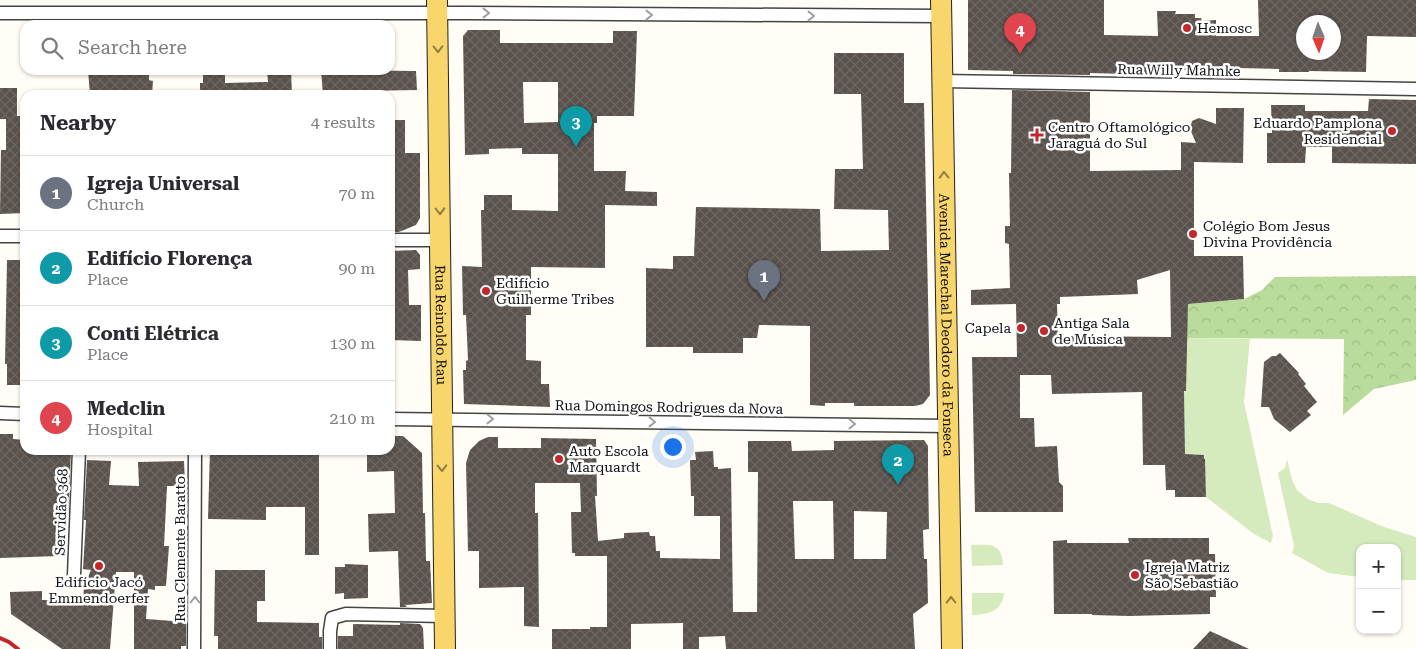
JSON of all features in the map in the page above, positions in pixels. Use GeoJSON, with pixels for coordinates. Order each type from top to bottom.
{"type":"FeatureCollection","features":[{"type":"Feature","properties":{"kind":"main road","name":"Rua Reinoldo Rau"},"geometry":{"type":"LineString","coordinates":[[437,7],[445,649]]}},
{"type":"Feature","properties":{"kind":"main road","name":"Avenida Marechal Deodoro da Fonseca"},"geometry":{"type":"LineString","coordinates":[[941,8],[952,649]]}},
{"type":"Feature","properties":{"kind":"street"},"geometry":{"type":"LineString","coordinates":[[0,13],[437,7],[941,8]]}},
{"type":"Feature","properties":{"kind":"street","name":"Rua Willy Mahnke"},"geometry":{"type":"LineString","coordinates":[[942,81],[1416,88]]}},
{"type":"Feature","properties":{"kind":"street"},"geometry":{"type":"LineString","coordinates":[[0,236],[20,236]]}},
{"type":"Feature","properties":{"kind":"street"},"geometry":{"type":"LineString","coordinates":[[395,240],[440,240]]}},
{"type":"Feature","properties":{"kind":"street"},"geometry":{"type":"LineString","coordinates":[[0,413],[20,414]]}},
{"type":"Feature","properties":{"kind":"street","name":"Rua Domingos Rodrigues da Nova"},"geometry":{"type":"LineString","coordinates":[[395,419],[948,426]]}},
{"type":"Feature","properties":{"kind":"street","name":"Servidão 368"},"geometry":{"type":"LineString","coordinates":[[74,575],[79,455]]}},
{"type":"Feature","properties":{"kind":"street","name":"Rua Clemente Baratto"},"geometry":{"type":"LineString","coordinates":[[194,649],[195,455]]}},
{"type":"Feature","properties":{"kind":"street"},"geometry":{"type":"LineString","coordinates":[[330,649],[332,618],[346,614],[444,616]]}},
{"type":"Feature","properties":{"kind":"green space"},"geometry":{"type":"Polygon","coordinates":[[[1416,276],[1416,380],[1374,389],[1343,415],[1344,339],[1186,338],[1188,304],[1244,299],[1262,290],[1275,277],[1416,276]]]}},
{"type":"Feature","properties":{"kind":"green space"},"geometry":{"type":"Polygon","coordinates":[[[1186,338],[1250,339],[1244,402],[1273,536],[1271,543],[1254,534],[1206,497],[1204,455],[1185,454],[1184,391],[1186,391],[1186,338]]]}},
{"type":"Feature","properties":{"kind":"green space"},"geometry":{"type":"Polygon","coordinates":[[[1287,459],[1292,480],[1297,490],[1308,499],[1318,503],[1329,503],[1384,527],[1416,537],[1416,580],[1401,580],[1401,544],[1356,544],[1356,576],[1328,573],[1292,553],[1294,546],[1278,473],[1285,468],[1287,459]]]}},
{"type":"Feature","properties":{"kind":"green space"},"geometry":{"type":"Polygon","coordinates":[[[971,545],[993,546],[1000,552],[1003,565],[972,566],[971,545]]]}},
{"type":"Feature","properties":{"kind":"green space"},"geometry":{"type":"Polygon","coordinates":[[[972,593],[1004,593],[1001,604],[993,611],[972,615],[972,593]]]}},
{"type":"Feature","properties":{"kind":"building"},"geometry":{"type":"Polygon","coordinates":[[[968,0],[1104,0],[1104,35],[1158,36],[1157,11],[1176,11],[1175,14],[1195,14],[1195,18],[1201,18],[1202,21],[1216,20],[1216,36],[1259,36],[1258,0],[1416,0],[1416,37],[1367,36],[1366,72],[1279,72],[1279,69],[1238,68],[1238,70],[1168,70],[1168,75],[1090,73],[1090,75],[1013,74],[1013,71],[968,70],[968,0]]]}},
{"type":"Feature","properties":{"kind":"building"},"geometry":{"type":"Polygon","coordinates":[[[468,30],[500,30],[500,43],[613,43],[613,31],[637,31],[634,116],[597,116],[597,123],[594,123],[594,171],[626,171],[625,191],[657,192],[657,206],[605,205],[605,268],[531,267],[531,315],[526,315],[526,360],[541,361],[541,384],[549,384],[550,407],[464,404],[463,370],[466,370],[466,361],[468,360],[466,315],[463,315],[462,266],[482,267],[481,210],[484,210],[484,195],[512,195],[512,210],[558,211],[558,154],[522,154],[522,148],[489,149],[489,154],[465,155],[463,36],[468,30]],[[523,82],[524,123],[558,122],[558,82],[523,82]]]}},
{"type":"Feature","properties":{"kind":"building"},"geometry":{"type":"Polygon","coordinates":[[[834,53],[904,53],[904,103],[924,103],[930,395],[923,404],[915,406],[854,406],[854,403],[825,403],[825,406],[810,405],[810,326],[759,325],[757,338],[743,338],[743,353],[693,353],[693,347],[646,347],[646,268],[673,269],[673,256],[694,256],[696,207],[820,209],[821,251],[889,250],[888,210],[834,209],[835,169],[863,169],[861,94],[834,94],[834,53]]]}},
{"type":"Feature","properties":{"kind":"building"},"geometry":{"type":"Polygon","coordinates":[[[395,71],[416,71],[417,90],[323,90],[321,75],[395,75],[395,71]]]}},
{"type":"Feature","properties":{"kind":"building"},"geometry":{"type":"Polygon","coordinates":[[[88,75],[149,75],[149,80],[153,81],[152,90],[90,90],[88,75]]]}},
{"type":"Feature","properties":{"kind":"building"},"geometry":{"type":"Polygon","coordinates":[[[203,75],[225,75],[225,83],[268,82],[267,75],[291,75],[292,90],[200,90],[200,83],[203,83],[203,75]]]}},
{"type":"Feature","properties":{"kind":"building"},"geometry":{"type":"Polygon","coordinates":[[[0,88],[17,88],[17,116],[20,116],[20,213],[0,214],[1,150],[6,150],[6,119],[0,119],[0,88]]]}},
{"type":"Feature","properties":{"kind":"building"},"geometry":{"type":"Polygon","coordinates":[[[1012,90],[1090,92],[1090,171],[1181,170],[1181,142],[1196,143],[1190,129],[1192,121],[1199,118],[1216,124],[1216,108],[1244,108],[1243,163],[1194,162],[1194,256],[1243,256],[1244,299],[1188,304],[1186,391],[1184,391],[1185,454],[1204,455],[1206,497],[1175,497],[1175,490],[1166,490],[1165,465],[1143,465],[1142,392],[1052,394],[1051,375],[1020,375],[1020,418],[1034,418],[1035,447],[1057,446],[1059,482],[1063,486],[1063,512],[975,512],[972,357],[1017,357],[1016,304],[971,305],[971,290],[1010,288],[1009,244],[1005,243],[1005,226],[1010,226],[1009,173],[1011,173],[1012,90]],[[1170,270],[1137,280],[1138,294],[1060,297],[1060,304],[1057,304],[1058,336],[1171,337],[1170,270]]]}},
{"type":"Feature","properties":{"kind":"building"},"geometry":{"type":"Polygon","coordinates":[[[1369,99],[1416,100],[1416,164],[1332,163],[1332,147],[1306,147],[1305,163],[1267,163],[1267,133],[1272,133],[1271,105],[1305,105],[1305,111],[1368,111],[1369,99]]]}},
{"type":"Feature","properties":{"kind":"building"},"geometry":{"type":"Polygon","coordinates":[[[395,120],[405,120],[405,153],[420,153],[420,218],[416,225],[395,232],[395,120]]]}},
{"type":"Feature","properties":{"kind":"building"},"geometry":{"type":"Polygon","coordinates":[[[416,250],[420,255],[420,269],[408,270],[409,305],[421,305],[421,341],[395,340],[395,251],[416,250]]]}},
{"type":"Feature","properties":{"kind":"building"},"geometry":{"type":"Polygon","coordinates":[[[7,260],[20,260],[20,385],[7,385],[7,364],[5,364],[7,260]]]}},
{"type":"Feature","properties":{"kind":"building"},"geometry":{"type":"Polygon","coordinates":[[[1280,353],[1299,373],[1306,384],[1304,386],[1317,402],[1307,411],[1311,415],[1290,432],[1274,419],[1269,407],[1261,407],[1264,362],[1280,353]]]}},
{"type":"Feature","properties":{"kind":"building"},"geometry":{"type":"Polygon","coordinates":[[[0,434],[13,434],[13,439],[20,440],[20,455],[71,455],[68,519],[60,519],[59,556],[0,558],[0,434]]]}},
{"type":"Feature","properties":{"kind":"building"},"geometry":{"type":"Polygon","coordinates":[[[395,436],[403,436],[422,453],[426,561],[430,561],[432,603],[400,607],[398,551],[369,552],[368,514],[395,513],[394,471],[367,472],[367,455],[395,455],[395,436]]]}},
{"type":"Feature","properties":{"kind":"building"},"geometry":{"type":"Polygon","coordinates":[[[488,437],[498,437],[498,448],[541,448],[541,438],[596,439],[597,496],[595,496],[598,541],[624,538],[624,533],[649,532],[650,536],[655,536],[656,551],[660,551],[660,558],[720,559],[720,516],[694,516],[694,496],[691,496],[690,460],[696,460],[695,452],[713,451],[714,467],[718,467],[718,469],[731,468],[733,612],[757,612],[758,472],[748,472],[748,441],[791,441],[792,451],[834,450],[834,441],[924,440],[928,446],[929,529],[923,530],[924,559],[927,559],[928,603],[913,614],[915,649],[726,649],[725,636],[699,637],[699,649],[683,649],[683,623],[631,624],[631,649],[552,649],[552,629],[607,627],[607,556],[575,556],[575,553],[572,553],[571,512],[581,512],[580,483],[535,483],[535,513],[538,513],[539,627],[524,626],[524,587],[479,588],[479,551],[468,551],[466,463],[470,450],[479,441],[488,437]],[[793,501],[795,559],[834,559],[833,501],[793,501]],[[854,511],[854,559],[886,559],[887,512],[854,511]]]}},
{"type":"Feature","properties":{"kind":"building"},"geometry":{"type":"Polygon","coordinates":[[[210,455],[319,455],[319,555],[305,555],[305,507],[266,507],[266,520],[208,519],[210,455]]]}},
{"type":"Feature","properties":{"kind":"building"},"geometry":{"type":"Polygon","coordinates":[[[87,460],[111,461],[109,485],[139,486],[138,462],[184,461],[185,486],[167,486],[164,546],[169,546],[166,586],[155,586],[155,590],[148,589],[146,619],[186,622],[186,646],[181,646],[181,649],[134,649],[134,572],[116,572],[110,649],[62,649],[11,614],[10,592],[42,591],[42,600],[83,601],[84,587],[91,570],[83,569],[87,460]]]}},
{"type":"Feature","properties":{"kind":"building","name":"Igreja Matriz São Sebastião"},"geometry":{"type":"Polygon","coordinates":[[[1128,538],[1209,538],[1209,554],[1215,554],[1216,597],[1210,597],[1210,614],[1129,616],[1054,614],[1053,541],[1067,540],[1067,543],[1129,543],[1128,538]]]}},
{"type":"Feature","properties":{"kind":"building"},"geometry":{"type":"Polygon","coordinates":[[[345,564],[368,565],[368,598],[344,599],[344,593],[335,594],[335,567],[345,567],[345,564]]]}},
{"type":"Feature","properties":{"kind":"building"},"geometry":{"type":"Polygon","coordinates":[[[215,570],[265,570],[265,601],[257,601],[257,622],[319,623],[319,637],[322,637],[322,649],[218,649],[218,636],[214,636],[215,570]]]}},
{"type":"Feature","properties":{"kind":"building"},"geometry":{"type":"Polygon","coordinates":[[[400,623],[420,624],[423,628],[424,649],[338,649],[338,636],[353,636],[353,624],[400,625],[400,623]]]}},
{"type":"Feature","properties":{"kind":"building"},"geometry":{"type":"Polygon","coordinates":[[[1210,631],[1249,649],[1193,649],[1210,631]]]}},
{"type":"Feature","properties":{"kind":"railway"},"geometry":{"type":"LineString","coordinates":[[0,638],[18,649]]}},
{"type":"Feature","properties":{"kind":"place","name":"Hemosc"},"geometry":{"type":"Point","coordinates":[1187,28]}},
{"type":"Feature","properties":{"kind":"place","name":"Medclin"},"geometry":{"type":"Point","coordinates":[1020,54]}},
{"type":"Feature","properties":{"kind":"place","name":"Eduardo Pamplona Residencial"},"geometry":{"type":"Point","coordinates":[1392,131]}},
{"type":"Feature","properties":{"kind":"place","name":"Centro Oftamológico Jaraguá do Sul"},"geometry":{"type":"Point","coordinates":[1037,135]}},
{"type":"Feature","properties":{"kind":"place","name":"Conti Elétrica"},"geometry":{"type":"Point","coordinates":[576,147]}},
{"type":"Feature","properties":{"kind":"place","name":"Colégio Bom Jesus Divina Providência"},"geometry":{"type":"Point","coordinates":[1193,234]}},
{"type":"Feature","properties":{"kind":"place","name":"Edifício Guilherme Tribes"},"geometry":{"type":"Point","coordinates":[486,291]}},
{"type":"Feature","properties":{"kind":"place","name":"Igreja Universal"},"geometry":{"type":"Point","coordinates":[764,301]}},
{"type":"Feature","properties":{"kind":"place","name":"Capela"},"geometry":{"type":"Point","coordinates":[1021,328]}},
{"type":"Feature","properties":{"kind":"place","name":"Antiga Sala de Música"},"geometry":{"type":"Point","coordinates":[1044,331]}},
{"type":"Feature","properties":{"kind":"place","name":"Auto Escola Marquardt"},"geometry":{"type":"Point","coordinates":[559,459]}},
{"type":"Feature","properties":{"kind":"place","name":"Edifício Florença"},"geometry":{"type":"Point","coordinates":[898,485]}},
{"type":"Feature","properties":{"kind":"place","name":"Edifício Jacó Emmendoerfer"},"geometry":{"type":"Point","coordinates":[99,566]}},
{"type":"Feature","properties":{"kind":"place","name":"Igreja Matriz São Sebastião"},"geometry":{"type":"Point","coordinates":[1135,575]}}]}
